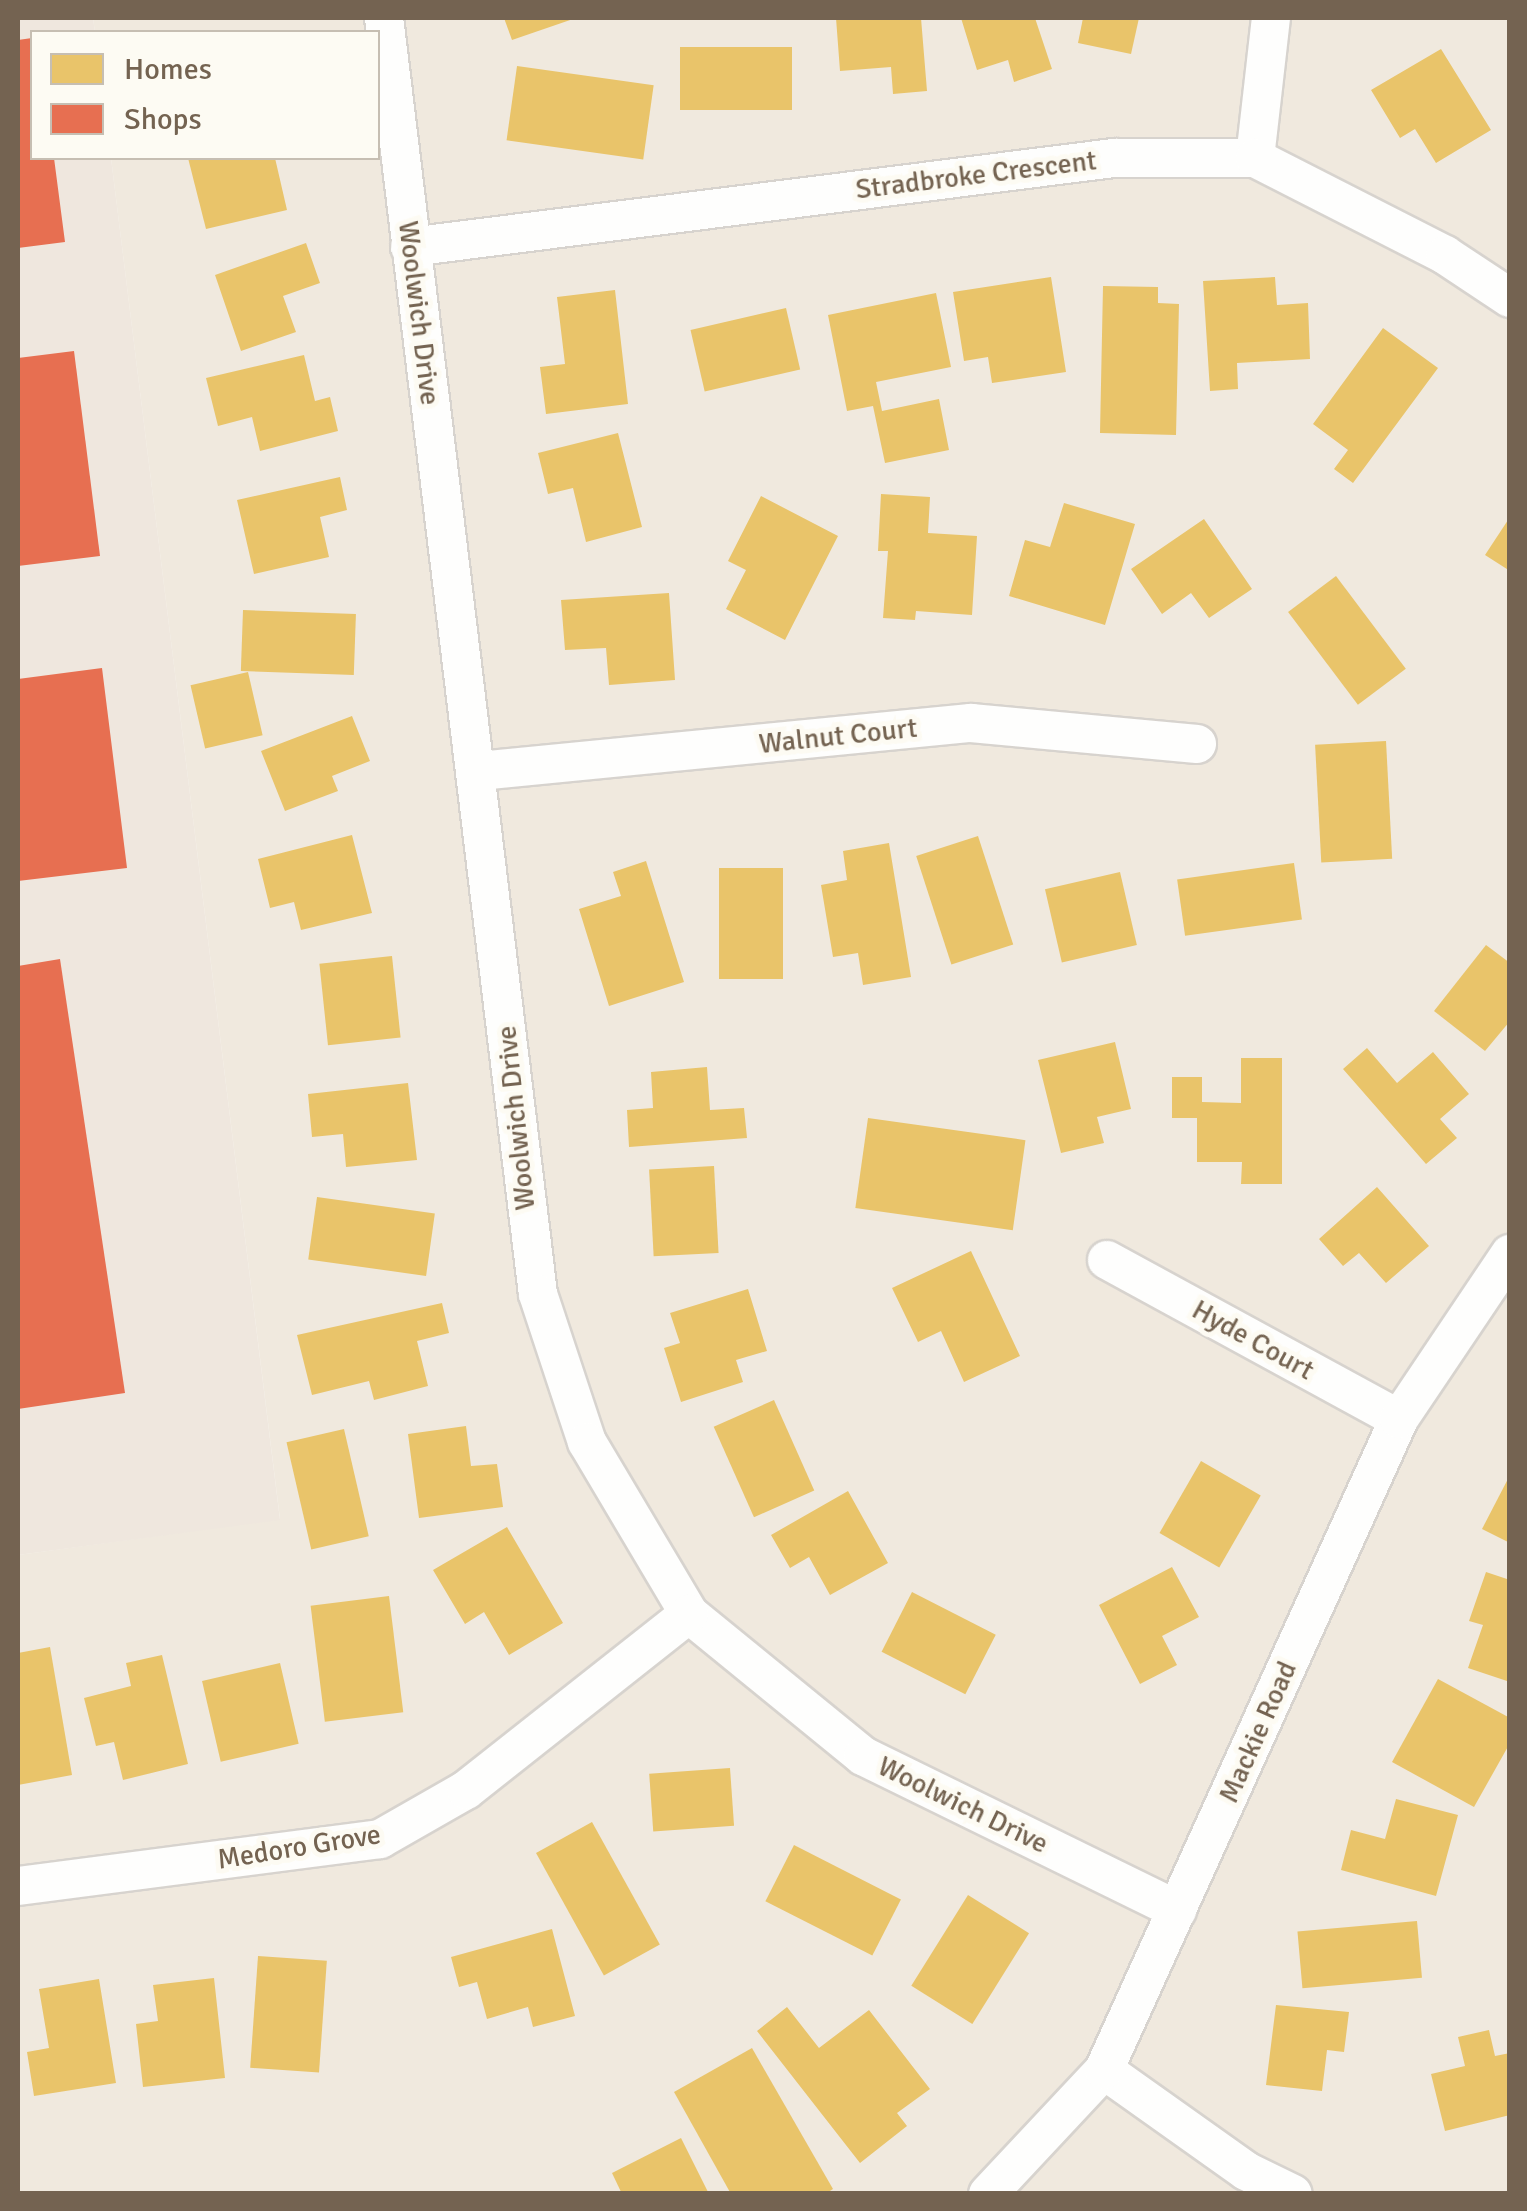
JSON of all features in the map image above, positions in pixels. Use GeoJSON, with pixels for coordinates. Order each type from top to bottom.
{"type":"FeatureCollection","features":[{"type":"Feature","properties":{"kind":"street","name":"Woolwich Drive"},"geometry":{"type":"LineString","coordinates":[[384,18],[479,770],[538,1294],[587,1442],[690,1614],[863,1756],[1177,1910]]}},
{"type":"Feature","properties":{"kind":"street"},"geometry":{"type":"LineString","coordinates":[[1255,158],[1271,18]]}},
{"type":"Feature","properties":{"kind":"street","name":"Stradbroke Crescent"},"geometry":{"type":"LineString","coordinates":[[410,247],[1114,158],[1255,158],[1446,255],[1510,298]]}},
{"type":"Feature","properties":{"kind":"street","name":"Walnut Court"},"geometry":{"type":"LineString","coordinates":[[479,770],[971,723],[1196,744]]}},
{"type":"Feature","properties":{"kind":"street","name":"Mackie Road"},"geometry":{"type":"LineString","coordinates":[[988,2194],[1104,2070],[1399,1420],[1510,1254]]}},
{"type":"Feature","properties":{"kind":"street","name":"Hyde Court"},"geometry":{"type":"LineString","coordinates":[[1107,1260],[1399,1420]]}},
{"type":"Feature","properties":{"kind":"street","name":"Medoro Grove"},"geometry":{"type":"LineString","coordinates":[[18,1886],[380,1839],[466,1790],[690,1614]]}},
{"type":"Feature","properties":{"kind":"street"},"geometry":{"type":"LineString","coordinates":[[1104,2070],[1246,2171],[1293,2194]]}},
{"type":"Feature","properties":{"kind":"shaded area"},"geometry":{"type":"Polygon","coordinates":[[[18,18],[93,18],[95,30],[30,30],[30,160],[111,160],[280,1520],[18,1555],[18,18]]]}},
{"type":"Feature","properties":{"kind":"shaded area"},"geometry":{"type":"Polygon","coordinates":[[[93,18],[1509,18],[1509,2193],[18,2193],[18,1555],[280,1519],[111,160],[380,160],[380,30],[95,30],[93,18]]]}},
{"type":"Feature","properties":{"kind":"building: Homes"},"geometry":{"type":"Polygon","coordinates":[[[504,18],[576,18],[512,40],[504,18]]]}},
{"type":"Feature","properties":{"kind":"building: Homes"},"geometry":{"type":"Polygon","coordinates":[[[836,18],[921,18],[927,91],[893,94],[891,67],[840,71],[836,18]]]}},
{"type":"Feature","properties":{"kind":"building: Homes"},"geometry":{"type":"Polygon","coordinates":[[[961,18],[1035,18],[1052,69],[1014,82],[1008,60],[977,70],[961,18]]]}},
{"type":"Feature","properties":{"kind":"building: Homes"},"geometry":{"type":"Polygon","coordinates":[[[1083,18],[1139,18],[1131,54],[1078,43],[1083,18]]]}},
{"type":"Feature","properties":{"kind":"building: Homes"},"geometry":{"type":"Polygon","coordinates":[[[680,47],[792,47],[792,110],[680,110],[680,47]]]}},
{"type":"Feature","properties":{"kind":"building: Homes"},"geometry":{"type":"Polygon","coordinates":[[[1441,49],[1491,130],[1436,163],[1415,129],[1400,138],[1371,90],[1441,49]]]}},
{"type":"Feature","properties":{"kind":"building: Homes"},"geometry":{"type":"Polygon","coordinates":[[[517,66],[654,85],[643,159],[507,140],[517,66]]]}},
{"type":"Feature","properties":{"kind":"building: Homes"},"geometry":{"type":"Polygon","coordinates":[[[189,160],[275,160],[287,210],[206,229],[189,160]]]}},
{"type":"Feature","properties":{"kind":"building: Homes"},"geometry":{"type":"Polygon","coordinates":[[[306,243],[320,283],[283,296],[296,332],[241,351],[215,275],[306,243]]]}},
{"type":"Feature","properties":{"kind":"building: Homes"},"geometry":{"type":"Polygon","coordinates":[[[1051,277],[1066,372],[992,383],[988,357],[964,361],[953,292],[1051,277]]]}},
{"type":"Feature","properties":{"kind":"building: Homes"},"geometry":{"type":"Polygon","coordinates":[[[1275,277],[1277,305],[1308,303],[1310,359],[1237,363],[1238,389],[1210,391],[1203,281],[1275,277]]]}},
{"type":"Feature","properties":{"kind":"building: Homes"},"geometry":{"type":"Polygon","coordinates":[[[1103,286],[1158,287],[1158,303],[1179,304],[1176,435],[1100,433],[1103,286]]]}},
{"type":"Feature","properties":{"kind":"building: Homes"},"geometry":{"type":"Polygon","coordinates":[[[615,290],[628,404],[546,414],[540,367],[565,364],[557,297],[615,290]]]}},
{"type":"Feature","properties":{"kind":"building: Homes"},"geometry":{"type":"Polygon","coordinates":[[[936,293],[951,367],[876,382],[882,411],[939,399],[949,450],[885,463],[873,406],[847,411],[828,315],[936,293]]]}},
{"type":"Feature","properties":{"kind":"building: Homes"},"geometry":{"type":"Polygon","coordinates":[[[786,308],[800,369],[705,391],[691,330],[786,308]]]}},
{"type":"Feature","properties":{"kind":"building: Homes"},"geometry":{"type":"Polygon","coordinates":[[[1383,328],[1438,368],[1353,483],[1334,469],[1348,450],[1313,424],[1383,328]]]}},
{"type":"Feature","properties":{"kind":"building: Homes"},"geometry":{"type":"Polygon","coordinates":[[[304,355],[315,401],[330,397],[338,431],[260,451],[252,417],[218,426],[206,378],[304,355]]]}},
{"type":"Feature","properties":{"kind":"building: Homes"},"geometry":{"type":"Polygon","coordinates":[[[618,433],[642,527],[586,542],[573,488],[548,494],[538,453],[618,433]]]}},
{"type":"Feature","properties":{"kind":"building: Homes"},"geometry":{"type":"Polygon","coordinates":[[[340,477],[347,510],[320,517],[329,557],[254,574],[237,500],[340,477]]]}},
{"type":"Feature","properties":{"kind":"building: Homes"},"geometry":{"type":"Polygon","coordinates":[[[881,494],[930,497],[928,533],[977,536],[972,615],[916,611],[915,620],[883,618],[888,551],[878,551],[881,494]]]}},
{"type":"Feature","properties":{"kind":"building: Homes"},"geometry":{"type":"Polygon","coordinates":[[[761,496],[838,536],[785,640],[726,609],[746,570],[728,561],[761,496]]]}},
{"type":"Feature","properties":{"kind":"building: Homes"},"geometry":{"type":"Polygon","coordinates":[[[1064,503],[1135,524],[1105,625],[1009,596],[1025,540],[1050,547],[1064,503]]]}},
{"type":"Feature","properties":{"kind":"building: Homes"},"geometry":{"type":"Polygon","coordinates":[[[1510,517],[1510,571],[1485,555],[1510,517]]]}},
{"type":"Feature","properties":{"kind":"building: Homes"},"geometry":{"type":"Polygon","coordinates":[[[1204,519],[1252,589],[1209,618],[1191,593],[1162,614],[1131,569],[1204,519]]]}},
{"type":"Feature","properties":{"kind":"building: Homes"},"geometry":{"type":"Polygon","coordinates":[[[1336,576],[1406,669],[1358,705],[1288,612],[1336,576]]]}},
{"type":"Feature","properties":{"kind":"building: Homes"},"geometry":{"type":"Polygon","coordinates":[[[669,593],[675,680],[609,685],[606,648],[565,650],[561,600],[669,593]]]}},
{"type":"Feature","properties":{"kind":"building: Homes"},"geometry":{"type":"Polygon","coordinates":[[[243,610],[356,614],[354,675],[241,671],[243,610]]]}},
{"type":"Feature","properties":{"kind":"building: Homes"},"geometry":{"type":"Polygon","coordinates":[[[248,672],[263,735],[205,749],[191,685],[248,672]]]}},
{"type":"Feature","properties":{"kind":"building: Homes"},"geometry":{"type":"Polygon","coordinates":[[[352,716],[370,761],[332,776],[338,791],[285,811],[261,751],[352,716]]]}},
{"type":"Feature","properties":{"kind":"building: Homes"},"geometry":{"type":"Polygon","coordinates":[[[1386,741],[1392,859],[1321,863],[1315,745],[1386,741]]]}},
{"type":"Feature","properties":{"kind":"building: Homes"},"geometry":{"type":"Polygon","coordinates":[[[352,835],[372,913],[301,930],[294,902],[270,908],[258,859],[352,835]]]}},
{"type":"Feature","properties":{"kind":"building: Homes"},"geometry":{"type":"Polygon","coordinates":[[[978,836],[1013,944],[951,965],[916,856],[978,836]]]}},
{"type":"Feature","properties":{"kind":"building: Homes"},"geometry":{"type":"Polygon","coordinates":[[[889,843],[911,977],[863,985],[858,953],[833,957],[821,885],[847,880],[843,851],[889,843]]]}},
{"type":"Feature","properties":{"kind":"building: Homes"},"geometry":{"type":"Polygon","coordinates":[[[646,861],[684,982],[609,1006],[579,909],[621,896],[613,872],[646,861]]]}},
{"type":"Feature","properties":{"kind":"building: Homes"},"geometry":{"type":"Polygon","coordinates":[[[1294,863],[1302,919],[1185,936],[1177,879],[1294,863]]]}},
{"type":"Feature","properties":{"kind":"building: Homes"},"geometry":{"type":"Polygon","coordinates":[[[719,868],[783,868],[783,979],[719,979],[719,868]]]}},
{"type":"Feature","properties":{"kind":"building: Homes"},"geometry":{"type":"Polygon","coordinates":[[[1120,872],[1137,945],[1062,962],[1045,889],[1120,872]]]}},
{"type":"Feature","properties":{"kind":"building: Homes"},"geometry":{"type":"Polygon","coordinates":[[[1486,945],[1510,963],[1510,1021],[1485,1051],[1434,1011],[1486,945]]]}},
{"type":"Feature","properties":{"kind":"building: Homes"},"geometry":{"type":"Polygon","coordinates":[[[392,956],[401,1038],[328,1045],[319,964],[392,956]]]}},
{"type":"Feature","properties":{"kind":"building: Homes"},"geometry":{"type":"Polygon","coordinates":[[[1115,1042],[1131,1109],[1097,1117],[1104,1143],[1061,1153],[1038,1060],[1115,1042]]]}},
{"type":"Feature","properties":{"kind":"building: Homes"},"geometry":{"type":"Polygon","coordinates":[[[1367,1048],[1397,1083],[1433,1052],[1469,1094],[1440,1119],[1457,1138],[1426,1164],[1343,1069],[1367,1048]]]}},
{"type":"Feature","properties":{"kind":"building: Homes"},"geometry":{"type":"Polygon","coordinates":[[[1241,1058],[1282,1058],[1282,1184],[1241,1184],[1242,1162],[1197,1162],[1197,1118],[1172,1118],[1172,1077],[1202,1077],[1202,1102],[1241,1103],[1241,1058]]]}},
{"type":"Feature","properties":{"kind":"building: Homes"},"geometry":{"type":"Polygon","coordinates":[[[707,1067],[710,1110],[744,1108],[747,1138],[629,1147],[627,1110],[653,1108],[651,1072],[707,1067]]]}},
{"type":"Feature","properties":{"kind":"building: Homes"},"geometry":{"type":"Polygon","coordinates":[[[408,1083],[417,1160],[346,1167],[343,1134],[312,1137],[308,1094],[408,1083]]]}},
{"type":"Feature","properties":{"kind":"building: Homes"},"geometry":{"type":"Polygon","coordinates":[[[868,1118],[1025,1140],[1013,1230],[855,1208],[868,1118]]]}},
{"type":"Feature","properties":{"kind":"building: Homes"},"geometry":{"type":"Polygon","coordinates":[[[714,1166],[719,1253],[654,1256],[649,1169],[714,1166]]]}},
{"type":"Feature","properties":{"kind":"building: Homes"},"geometry":{"type":"Polygon","coordinates":[[[1377,1187],[1429,1246],[1386,1283],[1359,1253],[1343,1266],[1319,1239],[1377,1187]]]}},
{"type":"Feature","properties":{"kind":"building: Homes"},"geometry":{"type":"Polygon","coordinates":[[[317,1197],[435,1214],[426,1276],[308,1259],[317,1197]]]}},
{"type":"Feature","properties":{"kind":"building: Homes"},"geometry":{"type":"Polygon","coordinates":[[[971,1251],[1020,1356],[964,1382],[941,1331],[918,1342],[892,1288],[971,1251]]]}},
{"type":"Feature","properties":{"kind":"building: Homes"},"geometry":{"type":"Polygon","coordinates":[[[748,1289],[767,1351],[736,1360],[743,1382],[681,1402],[664,1348],[680,1343],[670,1313],[748,1289]]]}},
{"type":"Feature","properties":{"kind":"building: Homes"},"geometry":{"type":"Polygon","coordinates":[[[442,1303],[449,1333],[417,1341],[428,1386],[374,1400],[369,1381],[312,1395],[297,1335],[442,1303]]]}},
{"type":"Feature","properties":{"kind":"building: Homes"},"geometry":{"type":"Polygon","coordinates":[[[774,1400],[814,1490],[754,1517],[714,1427],[774,1400]]]}},
{"type":"Feature","properties":{"kind":"building: Homes"},"geometry":{"type":"Polygon","coordinates":[[[466,1426],[471,1466],[497,1464],[503,1507],[419,1518],[408,1434],[466,1426]]]}},
{"type":"Feature","properties":{"kind":"building: Homes"},"geometry":{"type":"Polygon","coordinates":[[[344,1429],[369,1536],[311,1549],[287,1442],[344,1429]]]}},
{"type":"Feature","properties":{"kind":"building: Homes"},"geometry":{"type":"Polygon","coordinates":[[[1201,1461],[1261,1496],[1219,1567],[1160,1533],[1201,1461]]]}},
{"type":"Feature","properties":{"kind":"building: Homes"},"geometry":{"type":"Polygon","coordinates":[[[1510,1475],[1510,1543],[1482,1529],[1510,1475]]]}},
{"type":"Feature","properties":{"kind":"building: Homes"},"geometry":{"type":"Polygon","coordinates":[[[848,1491],[888,1563],[830,1595],[809,1557],[790,1568],[771,1535],[848,1491]]]}},
{"type":"Feature","properties":{"kind":"building: Homes"},"geometry":{"type":"Polygon","coordinates":[[[507,1527],[563,1623],[509,1655],[484,1612],[465,1624],[433,1570],[507,1527]]]}},
{"type":"Feature","properties":{"kind":"building: Homes"},"geometry":{"type":"Polygon","coordinates":[[[1172,1567],[1199,1617],[1162,1636],[1177,1665],[1140,1684],[1099,1605],[1172,1567]]]}},
{"type":"Feature","properties":{"kind":"building: Homes"},"geometry":{"type":"Polygon","coordinates":[[[1486,1572],[1510,1580],[1510,1682],[1468,1668],[1483,1625],[1469,1621],[1486,1572]]]}},
{"type":"Feature","properties":{"kind":"building: Homes"},"geometry":{"type":"Polygon","coordinates":[[[912,1592],[996,1635],[965,1694],[882,1652],[912,1592]]]}},
{"type":"Feature","properties":{"kind":"building: Homes"},"geometry":{"type":"Polygon","coordinates":[[[389,1596],[403,1712],[325,1722],[311,1606],[389,1596]]]}},
{"type":"Feature","properties":{"kind":"building: Homes"},"geometry":{"type":"Polygon","coordinates":[[[50,1647],[72,1775],[18,1785],[18,1653],[50,1647]]]}},
{"type":"Feature","properties":{"kind":"building: Homes"},"geometry":{"type":"Polygon","coordinates":[[[162,1655],[188,1764],[123,1780],[114,1742],[96,1746],[84,1698],[131,1686],[126,1663],[162,1655]]]}},
{"type":"Feature","properties":{"kind":"building: Homes"},"geometry":{"type":"Polygon","coordinates":[[[280,1663],[299,1744],[221,1762],[202,1681],[280,1663]]]}},
{"type":"Feature","properties":{"kind":"building: Homes"},"geometry":{"type":"Polygon","coordinates":[[[1438,1679],[1510,1718],[1510,1743],[1474,1807],[1392,1762],[1438,1679]]]}},
{"type":"Feature","properties":{"kind":"building: Homes"},"geometry":{"type":"Polygon","coordinates":[[[730,1768],[734,1826],[653,1832],[649,1774],[730,1768]]]}},
{"type":"Feature","properties":{"kind":"building: Homes"},"geometry":{"type":"Polygon","coordinates":[[[1396,1799],[1458,1815],[1436,1896],[1341,1870],[1351,1830],[1385,1839],[1396,1799]]]}},
{"type":"Feature","properties":{"kind":"building: Homes"},"geometry":{"type":"Polygon","coordinates":[[[592,1822],[660,1944],[604,1975],[536,1853],[592,1822]]]}},
{"type":"Feature","properties":{"kind":"building: Homes"},"geometry":{"type":"Polygon","coordinates":[[[794,1845],[901,1899],[872,1956],[765,1901],[794,1845]]]}},
{"type":"Feature","properties":{"kind":"building: Homes"},"geometry":{"type":"Polygon","coordinates":[[[968,1895],[1029,1933],[972,2024],[911,1986],[968,1895]]]}},
{"type":"Feature","properties":{"kind":"building: Homes"},"geometry":{"type":"Polygon","coordinates":[[[1417,1921],[1422,1978],[1302,1988],[1297,1931],[1417,1921]]]}},
{"type":"Feature","properties":{"kind":"building: Homes"},"geometry":{"type":"Polygon","coordinates":[[[552,1929],[575,2016],[533,2027],[528,2007],[487,2019],[477,1982],[459,1987],[451,1957],[552,1929]]]}},
{"type":"Feature","properties":{"kind":"building: Homes"},"geometry":{"type":"Polygon","coordinates":[[[258,1956],[327,1961],[319,2073],[250,2068],[258,1956]]]}},
{"type":"Feature","properties":{"kind":"building: Homes"},"geometry":{"type":"Polygon","coordinates":[[[214,1978],[225,2078],[143,2087],[136,2024],[158,2021],[153,1985],[214,1978]]]}},
{"type":"Feature","properties":{"kind":"building: Homes"},"geometry":{"type":"Polygon","coordinates":[[[99,1979],[116,2083],[34,2096],[27,2052],[49,2048],[39,1989],[99,1979]]]}},
{"type":"Feature","properties":{"kind":"building: Homes"},"geometry":{"type":"Polygon","coordinates":[[[1276,2005],[1349,2012],[1344,2052],[1327,2050],[1322,2091],[1266,2085],[1276,2005]]]}},
{"type":"Feature","properties":{"kind":"building: Homes"},"geometry":{"type":"Polygon","coordinates":[[[787,2007],[819,2048],[869,2010],[930,2089],[897,2113],[907,2126],[860,2163],[757,2031],[787,2007]]]}},
{"type":"Feature","properties":{"kind":"building: Homes"},"geometry":{"type":"Polygon","coordinates":[[[1489,2030],[1495,2056],[1510,2053],[1510,2115],[1445,2131],[1431,2074],[1465,2066],[1458,2037],[1489,2030]]]}},
{"type":"Feature","properties":{"kind":"building: Homes"},"geometry":{"type":"Polygon","coordinates":[[[752,2048],[833,2189],[825,2194],[731,2194],[674,2092],[752,2048]]]}},
{"type":"Feature","properties":{"kind":"building: Homes"},"geometry":{"type":"Polygon","coordinates":[[[681,2138],[709,2194],[622,2194],[612,2173],[681,2138]]]}},
{"type":"Feature","properties":{"kind":"building: Shops"},"geometry":{"type":"Polygon","coordinates":[[[30,38],[30,160],[54,160],[65,242],[18,248],[18,40],[30,38]]]}},
{"type":"Feature","properties":{"kind":"building: Shops"},"geometry":{"type":"Polygon","coordinates":[[[74,351],[100,556],[18,566],[18,358],[74,351]]]}},
{"type":"Feature","properties":{"kind":"building: Shops"},"geometry":{"type":"Polygon","coordinates":[[[102,668],[127,868],[18,881],[18,679],[102,668]]]}},
{"type":"Feature","properties":{"kind":"building: Shops"},"geometry":{"type":"Polygon","coordinates":[[[60,959],[125,1393],[18,1409],[18,966],[60,959]]]}}]}
